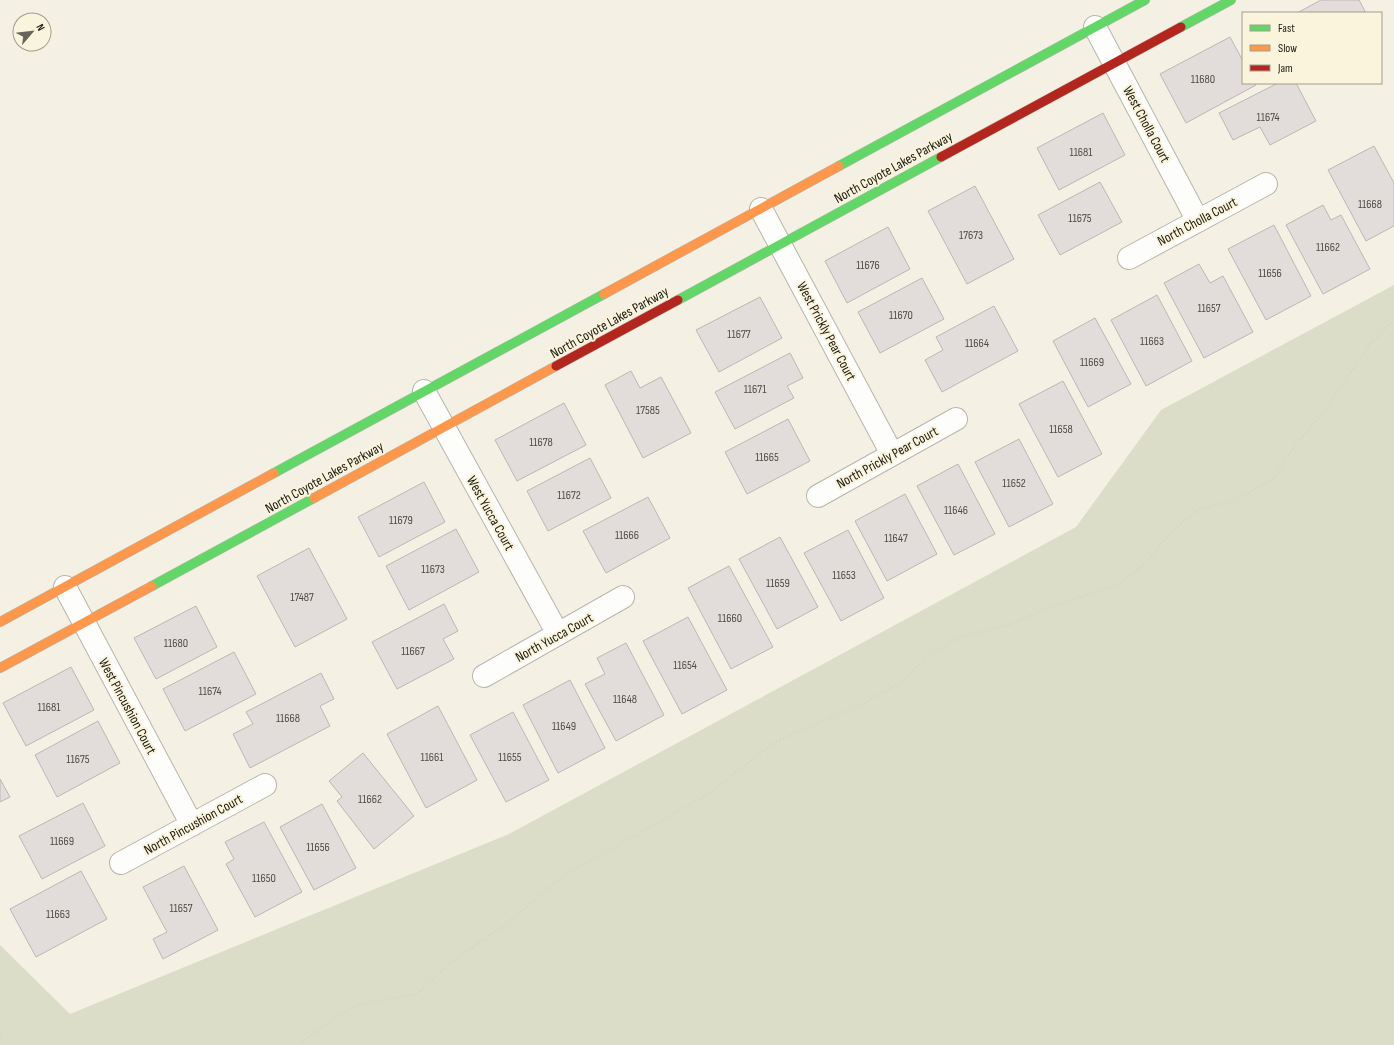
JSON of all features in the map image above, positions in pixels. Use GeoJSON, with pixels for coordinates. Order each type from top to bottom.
{"type":"FeatureCollection","features":[{"type":"Feature","properties":{"kind":"street","name":"North Coyote Lakes Parkway"},"geometry":{"type":"LineString","coordinates":[[0,622],[1145,0]]}},
{"type":"Feature","properties":{"kind":"street","name":"North Coyote Lakes Parkway"},"geometry":{"type":"LineString","coordinates":[[0,668],[1230,0]]}},
{"type":"Feature","properties":{"kind":"street","name":"West Cholla Court"},"geometry":{"type":"LineString","coordinates":[[1095,27],[1198,221]]}},
{"type":"Feature","properties":{"kind":"street","name":"North Cholla Court"},"geometry":{"type":"LineString","coordinates":[[1129,258],[1266,184]]}},
{"type":"Feature","properties":{"kind":"street","name":"West Prickly Pear Court"},"geometry":{"type":"LineString","coordinates":[[761,208],[892,454]]}},
{"type":"Feature","properties":{"kind":"street","name":"West Yucca Court"},"geometry":{"type":"LineString","coordinates":[[424,391],[558,634]]}},
{"type":"Feature","properties":{"kind":"street","name":"North Prickly Pear Court"},"geometry":{"type":"LineString","coordinates":[[818,496],[956,418]]}},
{"type":"Feature","properties":{"kind":"street","name":"West Pincushion Court"},"geometry":{"type":"LineString","coordinates":[[65,587],[192,825]]}},
{"type":"Feature","properties":{"kind":"street","name":"North Yucca Court"},"geometry":{"type":"LineString","coordinates":[[484,676],[623,598]]}},
{"type":"Feature","properties":{"kind":"street","name":"North Pincushion Court"},"geometry":{"type":"LineString","coordinates":[[121,863],[265,785]]}},
{"type":"Feature","properties":{"kind":"path"},"geometry":{"type":"LineString","coordinates":[[299,1045],[331,1020],[360,1004],[417,994],[452,961],[505,925],[562,876],[705,796],[775,742],[858,706],[902,682],[930,654],[961,637],[1009,624],[1119,584],[1147,562],[1173,530],[1200,509],[1233,501],[1272,480],[1294,447],[1321,415],[1371,342],[1394,320]]}},
{"type":"Feature","properties":{"kind":"path"},"geometry":{"type":"LineString","coordinates":[[0,1034],[4,1045]]}},
{"type":"Feature","properties":{"kind":"green space"},"geometry":{"type":"Polygon","coordinates":[[[1394,285],[1394,1045],[0,1045],[0,945],[70,1014],[509,834],[1076,527],[1161,410],[1394,285]]]}},
{"type":"Feature","properties":{"kind":"building"},"geometry":{"type":"Polygon","coordinates":[[[1321,0],[1359,0],[1365,12],[1299,12],[1321,0]]]}},
{"type":"Feature","properties":{"kind":"building"},"geometry":{"type":"Polygon","coordinates":[[[1230,37],[1242,59],[1242,84],[1256,85],[1186,123],[1160,74],[1230,37]]]}},
{"type":"Feature","properties":{"kind":"building"},"geometry":{"type":"Polygon","coordinates":[[[1276,84],[1297,84],[1316,121],[1270,145],[1260,127],[1233,140],[1219,113],[1276,84]]]}},
{"type":"Feature","properties":{"kind":"building"},"geometry":{"type":"Polygon","coordinates":[[[1103,113],[1125,155],[1059,190],[1037,148],[1103,113]]]}},
{"type":"Feature","properties":{"kind":"building"},"geometry":{"type":"Polygon","coordinates":[[[1374,146],[1394,183],[1394,226],[1366,241],[1328,170],[1374,146]]]}},
{"type":"Feature","properties":{"kind":"building"},"geometry":{"type":"Polygon","coordinates":[[[1100,182],[1122,222],[1060,255],[1038,215],[1100,182]]]}},
{"type":"Feature","properties":{"kind":"building"},"geometry":{"type":"Polygon","coordinates":[[[975,186],[1014,259],[967,284],[928,211],[975,186]]]}},
{"type":"Feature","properties":{"kind":"building"},"geometry":{"type":"Polygon","coordinates":[[[1323,205],[1331,220],[1341,215],[1370,269],[1323,294],[1286,225],[1323,205]]]}},
{"type":"Feature","properties":{"kind":"building"},"geometry":{"type":"Polygon","coordinates":[[[1274,225],[1311,296],[1266,320],[1228,249],[1274,225]]]}},
{"type":"Feature","properties":{"kind":"building"},"geometry":{"type":"Polygon","coordinates":[[[888,227],[910,269],[847,303],[825,261],[888,227]]]}},
{"type":"Feature","properties":{"kind":"building"},"geometry":{"type":"Polygon","coordinates":[[[1199,264],[1210,283],[1223,276],[1253,332],[1204,358],[1164,283],[1199,264]]]}},
{"type":"Feature","properties":{"kind":"building"},"geometry":{"type":"Polygon","coordinates":[[[922,278],[944,319],[880,353],[858,312],[922,278]]]}},
{"type":"Feature","properties":{"kind":"building"},"geometry":{"type":"Polygon","coordinates":[[[1157,295],[1192,361],[1146,386],[1111,320],[1157,295]]]}},
{"type":"Feature","properties":{"kind":"building"},"geometry":{"type":"Polygon","coordinates":[[[760,297],[782,338],[719,372],[696,330],[760,297]]]}},
{"type":"Feature","properties":{"kind":"building"},"geometry":{"type":"Polygon","coordinates":[[[994,306],[1018,351],[942,392],[925,360],[943,350],[936,337],[994,306]]]}},
{"type":"Feature","properties":{"kind":"building"},"geometry":{"type":"Polygon","coordinates":[[[1095,318],[1131,384],[1088,407],[1053,341],[1095,318]]]}},
{"type":"Feature","properties":{"kind":"building"},"geometry":{"type":"Polygon","coordinates":[[[790,353],[803,378],[787,386],[794,398],[735,429],[715,392],[790,353]]]}},
{"type":"Feature","properties":{"kind":"building"},"geometry":{"type":"Polygon","coordinates":[[[631,371],[640,388],[661,377],[691,433],[643,458],[605,385],[631,371]]]}},
{"type":"Feature","properties":{"kind":"building"},"geometry":{"type":"Polygon","coordinates":[[[1063,381],[1102,454],[1058,477],[1019,404],[1063,381]]]}},
{"type":"Feature","properties":{"kind":"building"},"geometry":{"type":"Polygon","coordinates":[[[564,403],[586,445],[517,481],[495,440],[564,403]]]}},
{"type":"Feature","properties":{"kind":"building"},"geometry":{"type":"Polygon","coordinates":[[[788,419],[810,461],[747,494],[725,452],[788,419]]]}},
{"type":"Feature","properties":{"kind":"building"},"geometry":{"type":"Polygon","coordinates":[[[1019,439],[1053,504],[1009,527],[975,462],[1019,439]]]}},
{"type":"Feature","properties":{"kind":"building"},"geometry":{"type":"Polygon","coordinates":[[[590,458],[611,498],[548,531],[527,491],[590,458]]]}},
{"type":"Feature","properties":{"kind":"building"},"geometry":{"type":"Polygon","coordinates":[[[958,464],[995,534],[954,555],[917,486],[958,464]]]}},
{"type":"Feature","properties":{"kind":"building"},"geometry":{"type":"Polygon","coordinates":[[[424,482],[445,522],[379,557],[358,517],[424,482]]]}},
{"type":"Feature","properties":{"kind":"building"},"geometry":{"type":"Polygon","coordinates":[[[905,494],[937,554],[887,581],[855,521],[905,494]]]}},
{"type":"Feature","properties":{"kind":"building"},"geometry":{"type":"Polygon","coordinates":[[[648,497],[670,538],[606,573],[583,531],[648,497]]]}},
{"type":"Feature","properties":{"kind":"building"},"geometry":{"type":"Polygon","coordinates":[[[456,529],[479,572],[409,610],[386,566],[456,529]]]}},
{"type":"Feature","properties":{"kind":"building"},"geometry":{"type":"Polygon","coordinates":[[[848,530],[884,598],[841,621],[804,553],[848,530]]]}},
{"type":"Feature","properties":{"kind":"building"},"geometry":{"type":"Polygon","coordinates":[[[780,537],[818,607],[777,629],[739,559],[780,537]]]}},
{"type":"Feature","properties":{"kind":"building"},"geometry":{"type":"Polygon","coordinates":[[[309,548],[347,619],[295,647],[257,576],[309,548]]]}},
{"type":"Feature","properties":{"kind":"building"},"geometry":{"type":"Polygon","coordinates":[[[729,566],[773,647],[731,669],[688,588],[729,566]]]}},
{"type":"Feature","properties":{"kind":"building"},"geometry":{"type":"Polygon","coordinates":[[[444,604],[458,631],[443,639],[454,659],[397,689],[372,642],[444,604]]]}},
{"type":"Feature","properties":{"kind":"building"},"geometry":{"type":"Polygon","coordinates":[[[196,606],[217,647],[156,679],[134,638],[196,606]]]}},
{"type":"Feature","properties":{"kind":"building"},"geometry":{"type":"Polygon","coordinates":[[[688,617],[727,690],[682,714],[643,641],[688,617]]]}},
{"type":"Feature","properties":{"kind":"building"},"geometry":{"type":"Polygon","coordinates":[[[626,643],[664,715],[616,741],[585,684],[605,674],[597,658],[626,643]]]}},
{"type":"Feature","properties":{"kind":"building"},"geometry":{"type":"Polygon","coordinates":[[[234,652],[256,694],[185,731],[163,689],[234,652]]]}},
{"type":"Feature","properties":{"kind":"building"},"geometry":{"type":"Polygon","coordinates":[[[71,667],[94,710],[26,746],[3,703],[71,667]]]}},
{"type":"Feature","properties":{"kind":"building"},"geometry":{"type":"Polygon","coordinates":[[[321,673],[334,699],[320,706],[330,726],[250,768],[233,734],[253,724],[246,712],[321,673]]]}},
{"type":"Feature","properties":{"kind":"building"},"geometry":{"type":"Polygon","coordinates":[[[570,680],[605,748],[558,773],[523,705],[570,680]]]}},
{"type":"Feature","properties":{"kind":"building"},"geometry":{"type":"Polygon","coordinates":[[[438,706],[477,780],[426,808],[387,734],[438,706]]]}},
{"type":"Feature","properties":{"kind":"building"},"geometry":{"type":"Polygon","coordinates":[[[513,712],[549,780],[506,802],[470,735],[513,712]]]}},
{"type":"Feature","properties":{"kind":"building"},"geometry":{"type":"Polygon","coordinates":[[[98,721],[120,763],[57,797],[35,755],[98,721]]]}},
{"type":"Feature","properties":{"kind":"building"},"geometry":{"type":"Polygon","coordinates":[[[363,753],[414,816],[374,849],[337,801],[342,797],[329,781],[363,753]]]}},
{"type":"Feature","properties":{"kind":"building"},"geometry":{"type":"Polygon","coordinates":[[[0,779],[10,797],[0,802],[0,779]]]}},
{"type":"Feature","properties":{"kind":"building"},"geometry":{"type":"Polygon","coordinates":[[[83,803],[105,846],[42,879],[19,836],[83,803]]]}},
{"type":"Feature","properties":{"kind":"building"},"geometry":{"type":"Polygon","coordinates":[[[322,804],[356,868],[314,890],[280,827],[322,804]]]}},
{"type":"Feature","properties":{"kind":"building"},"geometry":{"type":"Polygon","coordinates":[[[264,822],[302,892],[255,917],[226,864],[234,859],[225,842],[264,822]]]}},
{"type":"Feature","properties":{"kind":"building"},"geometry":{"type":"Polygon","coordinates":[[[184,866],[218,930],[163,959],[153,939],[167,932],[143,887],[184,866]]]}},
{"type":"Feature","properties":{"kind":"building"},"geometry":{"type":"Polygon","coordinates":[[[81,871],[107,919],[36,957],[10,909],[81,871]]]}},
{"type":"Feature","properties":{"kind":"traffic: fast"},"geometry":{"type":"LineString","coordinates":[[839,166],[1145,0]]}},
{"type":"Feature","properties":{"kind":"traffic: fast"},"geometry":{"type":"LineString","coordinates":[[1181,27],[1231,0]]}},
{"type":"Feature","properties":{"kind":"traffic: fast"},"geometry":{"type":"LineString","coordinates":[[678,300],[941,157]]}},
{"type":"Feature","properties":{"kind":"traffic: fast"},"geometry":{"type":"LineString","coordinates":[[274,473],[604,294]]}},
{"type":"Feature","properties":{"kind":"traffic: fast"},"geometry":{"type":"LineString","coordinates":[[152,586],[314,498]]}},
{"type":"Feature","properties":{"kind":"traffic: slow"},"geometry":{"type":"LineString","coordinates":[[604,294],[839,166]]}},
{"type":"Feature","properties":{"kind":"traffic: slow"},"geometry":{"type":"LineString","coordinates":[[314,498],[556,366]]}},
{"type":"Feature","properties":{"kind":"traffic: slow"},"geometry":{"type":"LineString","coordinates":[[0,622],[274,473]]}},
{"type":"Feature","properties":{"kind":"traffic: slow"},"geometry":{"type":"LineString","coordinates":[[0,668],[152,586]]}},
{"type":"Feature","properties":{"kind":"traffic: jam"},"geometry":{"type":"LineString","coordinates":[[941,157],[1181,27]]}},
{"type":"Feature","properties":{"kind":"traffic: jam"},"geometry":{"type":"LineString","coordinates":[[556,366],[678,300]]}}]}
